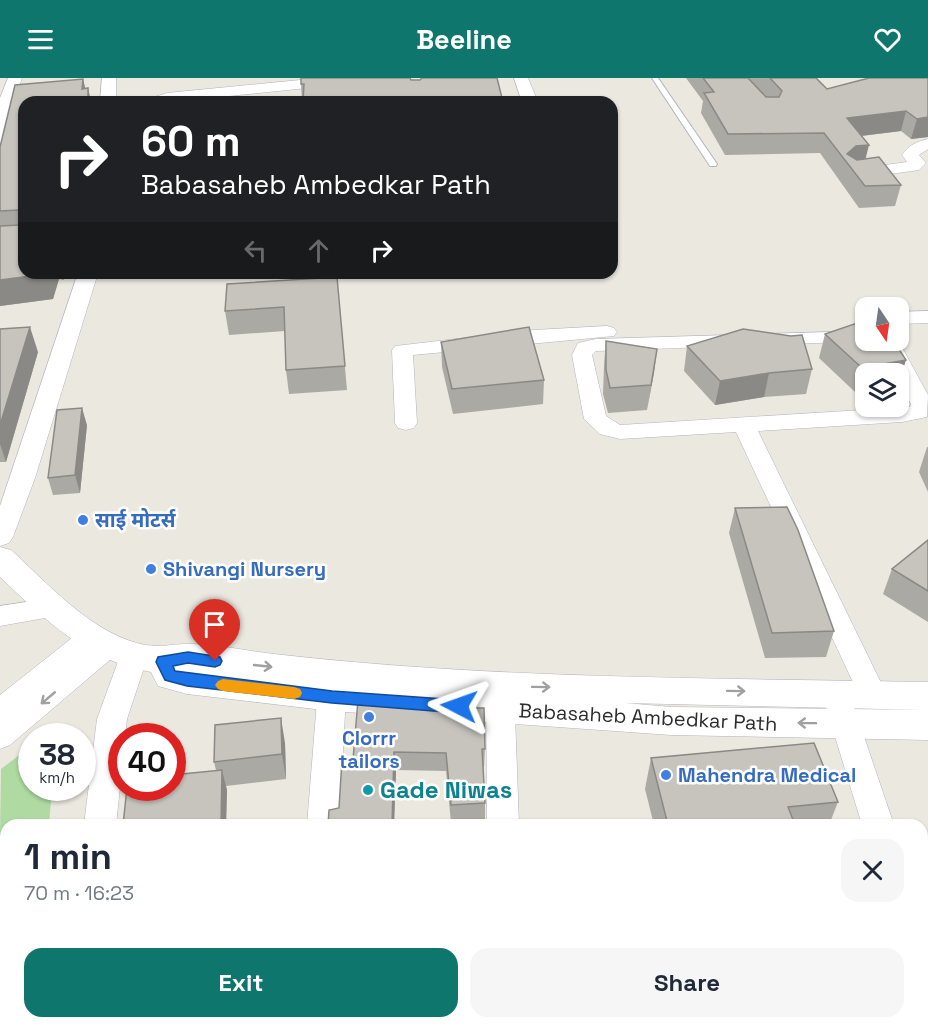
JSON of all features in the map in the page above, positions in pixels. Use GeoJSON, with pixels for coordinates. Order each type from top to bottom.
{"type":"FeatureCollection","features":[{"type":"Feature","properties":{"kind":"street"},"geometry":{"type":"LineString","coordinates":[[0,146],[8,95],[15,78]]}},
{"type":"Feature","properties":{"kind":"street"},"geometry":{"type":"LineString","coordinates":[[108,96],[109,78]]}},
{"type":"Feature","properties":{"kind":"street"},"geometry":{"type":"LineString","coordinates":[[224,96],[282,94],[365,78]]}},
{"type":"Feature","properties":{"kind":"street"},"geometry":{"type":"LineString","coordinates":[[522,78],[528,96]]}},
{"type":"Feature","properties":{"kind":"street"},"geometry":{"type":"LineString","coordinates":[[852,174],[913,166],[918,163],[910,154],[919,146],[928,144]]}},
{"type":"Feature","properties":{"kind":"street"},"geometry":{"type":"LineString","coordinates":[[0,537],[23,478],[86,279]]}},
{"type":"Feature","properties":{"kind":"street"},"geometry":{"type":"LineString","coordinates":[[909,317],[928,316]]}},
{"type":"Feature","properties":{"kind":"street"},"geometry":{"type":"LineString","coordinates":[[406,423],[402,350],[534,336],[855,321]]}},
{"type":"Feature","properties":{"kind":"street"},"geometry":{"type":"LineString","coordinates":[[855,337],[596,345],[585,348],[582,355],[596,418],[608,429],[620,432],[902,415],[919,412],[922,404],[894,351]]}},
{"type":"Feature","properties":{"kind":"street"},"geometry":{"type":"LineString","coordinates":[[744,425],[872,693]]}},
{"type":"Feature","properties":{"kind":"street","name":"Babasaheb Ambedkar Path"},"geometry":{"type":"LineString","coordinates":[[0,558],[53,608],[170,676],[259,690],[332,686],[501,698],[671,721],[840,708],[928,725]]}},
{"type":"Feature","properties":{"kind":"street"},"geometry":{"type":"LineString","coordinates":[[0,616],[53,608]]}},
{"type":"Feature","properties":{"kind":"street"},"geometry":{"type":"LineString","coordinates":[[0,711],[124,650]]}},
{"type":"Feature","properties":{"kind":"street"},"geometry":{"type":"LineString","coordinates":[[0,737],[124,650]]}},
{"type":"Feature","properties":{"kind":"street"},"geometry":{"type":"LineString","coordinates":[[101,819],[112,719],[124,650]]}},
{"type":"Feature","properties":{"kind":"street"},"geometry":{"type":"LineString","coordinates":[[323,819],[332,686]]}},
{"type":"Feature","properties":{"kind":"street","name":"Babasaheb Ambedkar Path"},"geometry":{"type":"LineString","coordinates":[[840,708],[872,693],[928,696]]}},
{"type":"Feature","properties":{"kind":"street"},"geometry":{"type":"LineString","coordinates":[[501,698],[503,819]]}},
{"type":"Feature","properties":{"kind":"street"},"geometry":{"type":"LineString","coordinates":[[840,708],[876,819]]}},
{"type":"Feature","properties":{"kind":"lane"},"geometry":{"type":"LineString","coordinates":[[655,78],[713,164]]}},
{"type":"Feature","properties":{"kind":"green space"},"geometry":{"type":"Polygon","coordinates":[[[18,756],[18,801],[51,801],[49,819],[0,819],[1,769],[18,756]]]}},
{"type":"Feature","properties":{"kind":"building"},"geometry":{"type":"Polygon","coordinates":[[[301,78],[410,78],[420,80],[422,78],[497,78],[502,96],[303,96],[304,84],[301,84],[301,78]]]}},
{"type":"Feature","properties":{"kind":"building"},"geometry":{"type":"Polygon","coordinates":[[[703,78],[748,78],[766,97],[779,97],[782,91],[770,78],[816,78],[827,89],[869,78],[928,78],[928,117],[917,119],[906,111],[847,118],[869,145],[856,146],[847,154],[857,160],[879,157],[901,185],[865,186],[824,133],[728,134],[704,93],[714,92],[703,78]]]}},
{"type":"Feature","properties":{"kind":"building"},"geometry":{"type":"Polygon","coordinates":[[[83,79],[82,89],[88,88],[88,96],[18,96],[18,210],[0,211],[0,147],[15,85],[83,79]]]}},
{"type":"Feature","properties":{"kind":"building"},"geometry":{"type":"Polygon","coordinates":[[[18,225],[18,278],[0,280],[0,226],[18,225]]]}},
{"type":"Feature","properties":{"kind":"building"},"geometry":{"type":"Polygon","coordinates":[[[337,279],[345,366],[286,370],[284,307],[225,311],[227,284],[337,279]]]}},
{"type":"Feature","properties":{"kind":"building"},"geometry":{"type":"Polygon","coordinates":[[[855,324],[855,351],[900,351],[906,360],[890,363],[857,363],[825,334],[855,324]]]}},
{"type":"Feature","properties":{"kind":"building"},"geometry":{"type":"Polygon","coordinates":[[[30,327],[0,425],[0,329],[30,327]]]}},
{"type":"Feature","properties":{"kind":"building"},"geometry":{"type":"Polygon","coordinates":[[[529,327],[544,380],[452,389],[441,342],[529,327]]]}},
{"type":"Feature","properties":{"kind":"building"},"geometry":{"type":"Polygon","coordinates":[[[743,329],[791,336],[802,335],[812,369],[720,381],[687,346],[743,329]]]}},
{"type":"Feature","properties":{"kind":"building"},"geometry":{"type":"Polygon","coordinates":[[[606,341],[657,349],[651,385],[610,388],[606,370],[606,341]]]}},
{"type":"Feature","properties":{"kind":"building"},"geometry":{"type":"Polygon","coordinates":[[[82,408],[75,475],[48,478],[57,410],[82,408]]]}},
{"type":"Feature","properties":{"kind":"building"},"geometry":{"type":"Polygon","coordinates":[[[787,507],[798,530],[834,631],[772,633],[735,508],[787,507]]]}},
{"type":"Feature","properties":{"kind":"building"},"geometry":{"type":"Polygon","coordinates":[[[928,540],[928,591],[892,569],[928,540]]]}},
{"type":"Feature","properties":{"kind":"building"},"geometry":{"type":"Polygon","coordinates":[[[358,700],[439,703],[439,708],[484,708],[485,749],[482,749],[485,803],[451,805],[446,753],[394,752],[392,819],[328,819],[329,810],[339,808],[342,760],[353,760],[358,700]]]}},
{"type":"Feature","properties":{"kind":"building"},"geometry":{"type":"Polygon","coordinates":[[[281,718],[282,754],[214,762],[215,725],[281,718]]]}},
{"type":"Feature","properties":{"kind":"building"},"geometry":{"type":"Polygon","coordinates":[[[814,743],[838,802],[788,807],[793,819],[666,819],[651,758],[814,743]]]}},
{"type":"Feature","properties":{"kind":"building"},"geometry":{"type":"Polygon","coordinates":[[[222,770],[221,819],[124,819],[126,801],[186,801],[186,774],[222,770]]]}},
{"type":"Feature","properties":{"kind":"slow traffic"},"geometry":{"type":"LineString","coordinates":[[223,685],[294,693]]}},
{"type":"Feature","properties":{"kind":"place","name":"साई मोटर्स"},"geometry":{"type":"Point","coordinates":[83,520]}},
{"type":"Feature","properties":{"kind":"place","name":"Shivangi Nursery"},"geometry":{"type":"Point","coordinates":[151,569]}},
{"type":"Feature","properties":{"kind":"place","name":"Clorrr tailors"},"geometry":{"type":"Point","coordinates":[369,717]}},
{"type":"Feature","properties":{"kind":"place","name":"Mahendra Medical"},"geometry":{"type":"Point","coordinates":[666,775]}},
{"type":"Feature","properties":{"kind":"place","name":"Gade Niwas"},"geometry":{"type":"Point","coordinates":[368,790]}},
{"type":"Feature","properties":{"kind":"route"},"geometry":{"type":"LineString","coordinates":[[215,661],[188,657],[163,662],[170,676],[187,680],[332,697],[459,706]]}}]}
